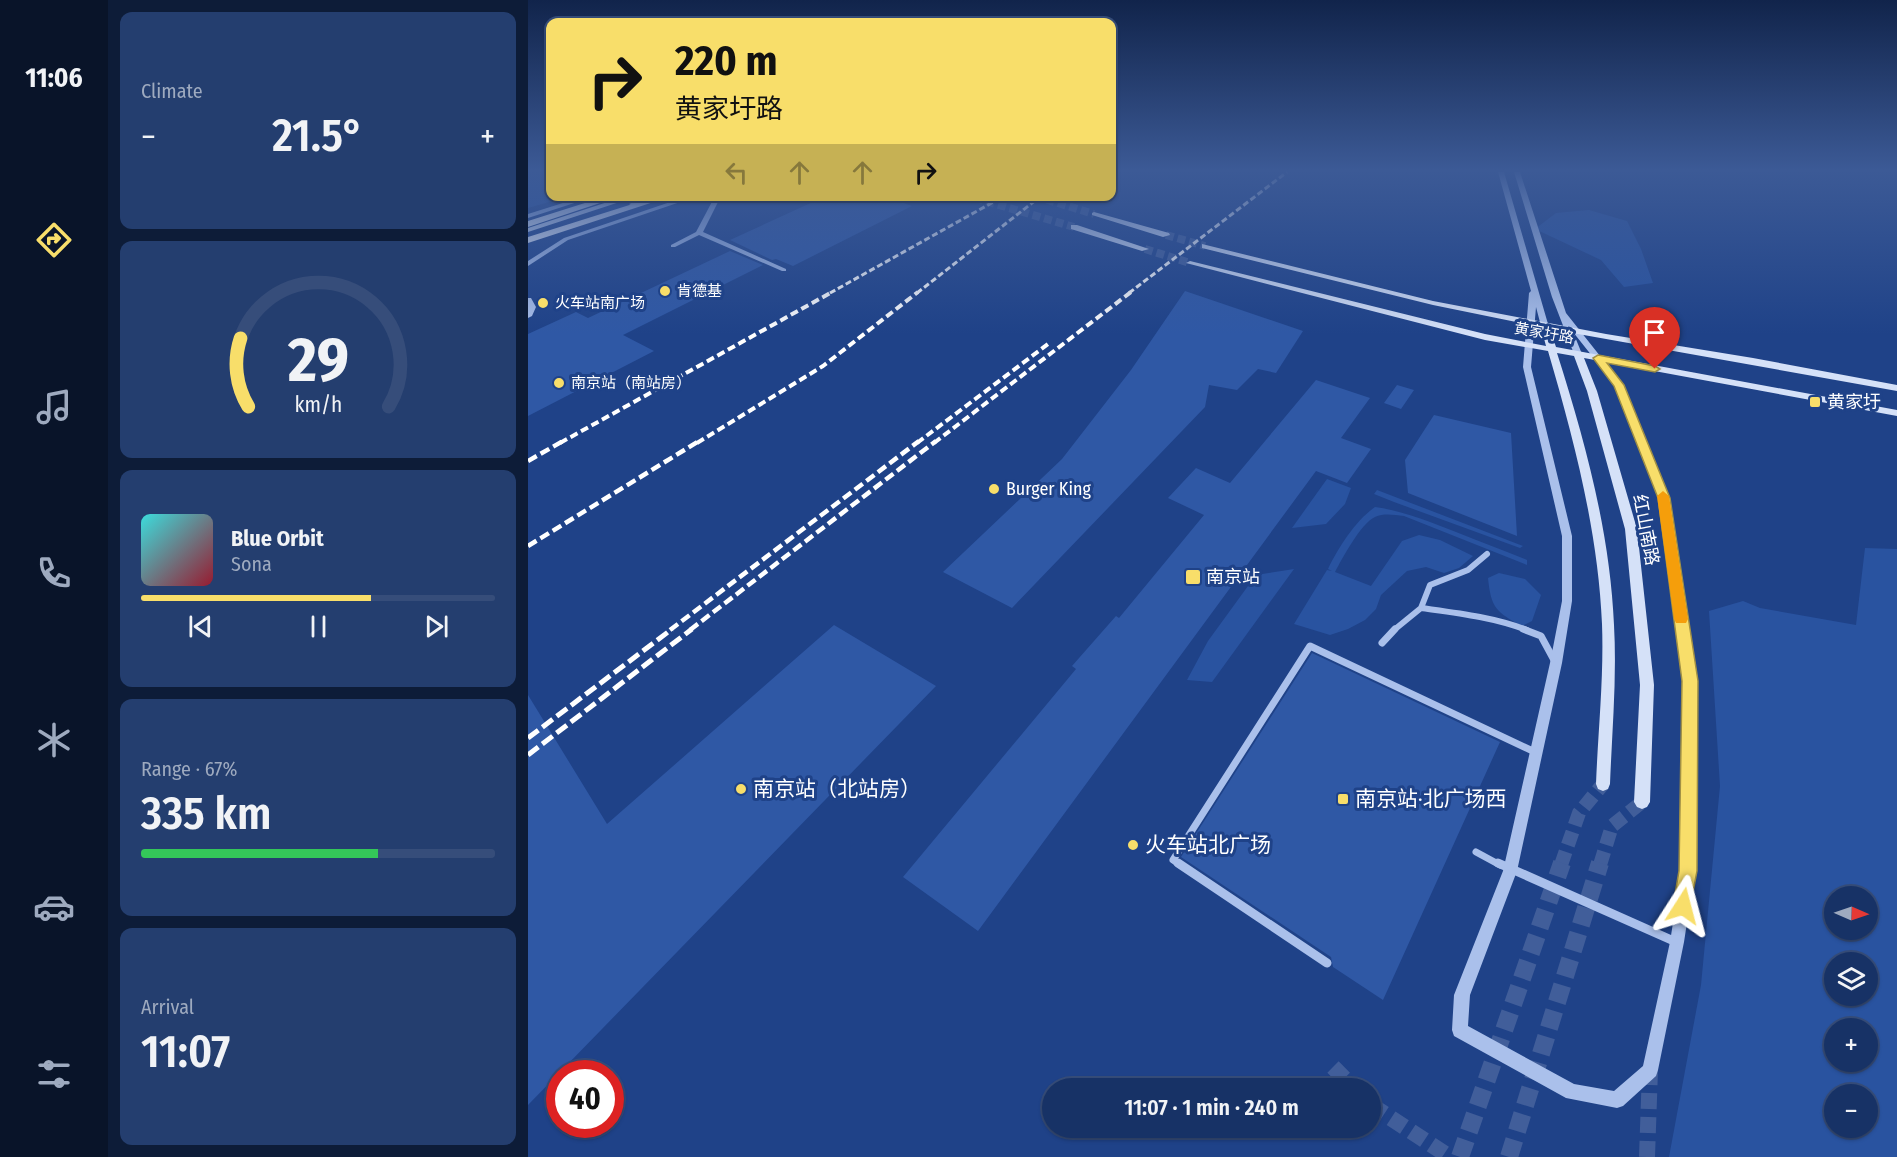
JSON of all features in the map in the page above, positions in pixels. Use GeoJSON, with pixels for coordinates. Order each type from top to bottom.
{"type":"FeatureCollection","features":[{"type":"Feature","properties":{"kind":"main road"},"geometry":{"type":"LineString","coordinates":[[528,239],[567,226]]}},
{"type":"Feature","properties":{"kind":"main road"},"geometry":{"type":"LineString","coordinates":[[528,239],[570,226]]}},
{"type":"Feature","properties":{"kind":"main road"},"geometry":{"type":"LineString","coordinates":[[1137,226],[1166,234]]}},
{"type":"Feature","properties":{"kind":"main road"},"geometry":{"type":"LineString","coordinates":[[1074,227],[1145,249]]}},
{"type":"Feature","properties":{"kind":"main road","name":"黄家圩路"},"geometry":{"type":"LineString","coordinates":[[1205,246],[1433,303],[1897,388]]}},
{"type":"Feature","properties":{"kind":"main road","name":"黄家圩路"},"geometry":{"type":"LineString","coordinates":[[1190,263],[1358,307],[1485,337],[1897,412]]}},
{"type":"Feature","properties":{"kind":"main road"},"geometry":{"type":"LineString","coordinates":[[1544,324],[1585,477],[1599,545],[1608,624],[1604,784]]}},
{"type":"Feature","properties":{"kind":"main road","name":"红山南路"},"geometry":{"type":"LineString","coordinates":[[1578,354],[1592,391],[1631,529],[1647,685],[1642,802]]}},
{"type":"Feature","properties":{"kind":"street"},"geometry":{"type":"LineString","coordinates":[[528,264],[566,239],[605,226]]}},
{"type":"Feature","properties":{"kind":"street"},"geometry":{"type":"LineString","coordinates":[[673,246],[699,233],[703,226]]}},
{"type":"Feature","properties":{"kind":"street"},"geometry":{"type":"LineString","coordinates":[[1515,226],[1533,293],[1544,324]]}},
{"type":"Feature","properties":{"kind":"street"},"geometry":{"type":"LineString","coordinates":[[1533,293],[1527,366],[1567,536],[1567,601],[1556,663],[1510,871],[1461,995],[1460,1030],[1572,1092],[1617,1100],[1650,1070],[1677,942],[1688,871],[1690,681],[1664,498],[1619,385],[1573,330],[1563,314],[1534,226]]}},
{"type":"Feature","properties":{"kind":"street"},"geometry":{"type":"LineString","coordinates":[[699,233],[784,270]]}},
{"type":"Feature","properties":{"kind":"street"},"geometry":{"type":"LineString","coordinates":[[528,300],[532,307],[528,316]]}},
{"type":"Feature","properties":{"kind":"street","name":"红山南路"},"geometry":{"type":"LineString","coordinates":[[1573,330],[1578,354]]}},
{"type":"Feature","properties":{"kind":"street"},"geometry":{"type":"LineString","coordinates":[[1382,643],[1402,622],[1421,608],[1430,585],[1463,574],[1479,564],[1487,554]]}},
{"type":"Feature","properties":{"kind":"street"},"geometry":{"type":"LineString","coordinates":[[1421,608],[1488,618],[1541,636],[1556,663]]}},
{"type":"Feature","properties":{"kind":"street"},"geometry":{"type":"LineString","coordinates":[[1327,963],[1173,860],[1310,646],[1537,753]]}},
{"type":"Feature","properties":{"kind":"street"},"geometry":{"type":"LineString","coordinates":[[1476,852],[1510,871],[1621,916],[1677,942]]}},
{"type":"Feature","properties":{"kind":"shaded area"},"geometry":{"type":"Polygon","coordinates":[[[1539,226],[1629,226],[1641,249],[1653,283],[1624,287],[1601,260],[1535,229],[1539,226]]]}},
{"type":"Feature","properties":{"kind":"shaded area"},"geometry":{"type":"Polygon","coordinates":[[[1327,479],[1351,488],[1345,504],[1326,524],[1292,528],[1327,479]]]}},
{"type":"Feature","properties":{"kind":"shaded area"},"geometry":{"type":"Polygon","coordinates":[[[1377,490],[1523,546],[1520,548],[1394,502],[1374,494],[1377,490]]]}},
{"type":"Feature","properties":{"kind":"shaded area"},"geometry":{"type":"Polygon","coordinates":[[[1375,507],[1407,514],[1436,524],[1527,560],[1527,565],[1404,516],[1378,516],[1364,526],[1335,572],[1371,586],[1402,541],[1419,535],[1440,540],[1473,556],[1459,568],[1444,573],[1426,567],[1407,571],[1381,595],[1376,609],[1365,620],[1348,629],[1330,635],[1294,624],[1327,570],[1332,571],[1328,569],[1348,535],[1375,507]]]}},
{"type":"Feature","properties":{"kind":"shaded area"},"geometry":{"type":"Polygon","coordinates":[[[1865,548],[1897,549],[1897,1157],[1669,1157],[1701,985],[1720,786],[1709,611],[1743,601],[1760,608],[1856,625],[1865,548]]]}},
{"type":"Feature","properties":{"kind":"shaded area"},"geometry":{"type":"Polygon","coordinates":[[[1294,569],[1212,682],[1187,680],[1208,641],[1256,575],[1294,569]]]}},
{"type":"Feature","properties":{"kind":"shaded area"},"geometry":{"type":"Polygon","coordinates":[[[1499,573],[1525,579],[1541,595],[1532,621],[1522,626],[1496,608],[1488,578],[1499,573]]]}},
{"type":"Feature","properties":{"kind":"building"},"geometry":{"type":"Polygon","coordinates":[[[761,226],[872,226],[793,266],[776,259],[772,260],[730,240],[761,226]]]}},
{"type":"Feature","properties":{"kind":"building","name":"南京站（南站房）"},"geometry":{"type":"Polygon","coordinates":[[[730,251],[763,265],[623,335],[654,351],[528,416],[528,334],[576,312],[588,318],[730,251]]]}},
{"type":"Feature","properties":{"kind":"building"},"geometry":{"type":"Polygon","coordinates":[[[1185,291],[1303,331],[1276,373],[1258,369],[1237,390],[1209,385],[1205,407],[1012,608],[943,572],[1062,459],[1131,370],[1185,291]]]}},
{"type":"Feature","properties":{"kind":"building"},"geometry":{"type":"Polygon","coordinates":[[[1316,380],[1370,398],[1341,438],[1371,449],[1347,483],[1316,471],[978,931],[903,877],[1076,669],[1072,666],[1116,616],[1119,618],[1204,515],[1168,498],[1196,468],[1230,483],[1316,380]]]}},
{"type":"Feature","properties":{"kind":"building"},"geometry":{"type":"Polygon","coordinates":[[[1397,385],[1414,390],[1401,409],[1384,403],[1397,385]]]}},
{"type":"Feature","properties":{"kind":"building"},"geometry":{"type":"Polygon","coordinates":[[[1434,415],[1511,433],[1517,536],[1408,493],[1405,460],[1434,415]]]}},
{"type":"Feature","properties":{"kind":"building","name":"南京站（北站房）"},"geometry":{"type":"Polygon","coordinates":[[[834,625],[936,686],[572,1060],[546,1060],[546,1087],[528,1105],[528,695],[607,824],[834,625]]]}},
{"type":"Feature","properties":{"kind":"building","name":"南京站·北广场西"},"geometry":{"type":"Polygon","coordinates":[[[1312,653],[1500,742],[1383,1000],[1333,967],[1331,957],[1181,857],[1312,653]]]}},
{"type":"Feature","properties":{"kind":"tunnel"},"geometry":{"type":"LineString","coordinates":[[1166,235],[1205,246]]}},
{"type":"Feature","properties":{"kind":"tunnel"},"geometry":{"type":"LineString","coordinates":[[1145,249],[1190,263]]}},
{"type":"Feature","properties":{"kind":"tunnel"},"geometry":{"type":"LineString","coordinates":[[1561,865],[1579,813],[1603,784]]}},
{"type":"Feature","properties":{"kind":"tunnel"},"geometry":{"type":"LineString","coordinates":[[1600,865],[1612,826],[1642,802]]}},
{"type":"Feature","properties":{"kind":"tunnel"},"geometry":{"type":"LineString","coordinates":[[1460,1157],[1562,863]]}},
{"type":"Feature","properties":{"kind":"tunnel"},"geometry":{"type":"LineString","coordinates":[[1509,1157],[1600,863]]}},
{"type":"Feature","properties":{"kind":"tunnel"},"geometry":{"type":"LineString","coordinates":[[1333,1067],[1344,1078]]}},
{"type":"Feature","properties":{"kind":"tunnel"},"geometry":{"type":"LineString","coordinates":[[1647,1157],[1650,1070]]}},
{"type":"Feature","properties":{"kind":"tunnel"},"geometry":{"type":"LineString","coordinates":[[1381,1112],[1450,1157]]}},
{"type":"Feature","properties":{"kind":"railway"},"geometry":{"type":"LineString","coordinates":[[830,293],[950,226]]}},
{"type":"Feature","properties":{"kind":"railway"},"geometry":{"type":"LineString","coordinates":[[917,293],[1003,226]]}},
{"type":"Feature","properties":{"kind":"railway"},"geometry":{"type":"LineString","coordinates":[[1129,293],[1216,226]]}},
{"type":"Feature","properties":{"kind":"railway"},"geometry":{"type":"LineString","coordinates":[[560,443],[832,292]]}},
{"type":"Feature","properties":{"kind":"railway"},"geometry":{"type":"LineString","coordinates":[[697,443],[823,366],[918,292]]}},
{"type":"Feature","properties":{"kind":"railway"},"geometry":{"type":"LineString","coordinates":[[934,443],[1131,292]]}},
{"type":"Feature","properties":{"kind":"railway"},"geometry":{"type":"LineString","coordinates":[[917,443],[1048,344]]}},
{"type":"Feature","properties":{"kind":"railway"},"geometry":{"type":"LineString","coordinates":[[528,461],[563,441]]}},
{"type":"Feature","properties":{"kind":"railway"},"geometry":{"type":"LineString","coordinates":[[528,546],[699,441]]}},
{"type":"Feature","properties":{"kind":"railway"},"geometry":{"type":"LineString","coordinates":[[670,630],[919,441]]}},
{"type":"Feature","properties":{"kind":"railway"},"geometry":{"type":"LineString","coordinates":[[690,630],[936,441]]}},
{"type":"Feature","properties":{"kind":"railway"},"geometry":{"type":"LineString","coordinates":[[528,738],[672,629]]}},
{"type":"Feature","properties":{"kind":"railway"},"geometry":{"type":"LineString","coordinates":[[528,755],[692,629]]}},
{"type":"Feature","properties":{"kind":"slow traffic"},"geometry":{"type":"LineString","coordinates":[[1663,496],[1681,619]]}},
{"type":"Feature","properties":{"kind":"place","name":"肯德基"},"geometry":{"type":"Point","coordinates":[665,291]}},
{"type":"Feature","properties":{"kind":"place","name":"火车站南广场"},"geometry":{"type":"Point","coordinates":[543,303]}},
{"type":"Feature","properties":{"kind":"place","name":"南京站（南站房）"},"geometry":{"type":"Point","coordinates":[559,383]}},
{"type":"Feature","properties":{"kind":"place","name":"黄家圩"},"geometry":{"type":"Point","coordinates":[1815,402]}},
{"type":"Feature","properties":{"kind":"place","name":"Burger King"},"geometry":{"type":"Point","coordinates":[994,489]}},
{"type":"Feature","properties":{"kind":"place","name":"南京站"},"geometry":{"type":"Point","coordinates":[1193,577]}},
{"type":"Feature","properties":{"kind":"place","name":"南京站（北站房）"},"geometry":{"type":"Point","coordinates":[741,789]}},
{"type":"Feature","properties":{"kind":"place","name":"南京站·北广场西"},"geometry":{"type":"Point","coordinates":[1343,799]}},
{"type":"Feature","properties":{"kind":"place","name":"火车站北广场"},"geometry":{"type":"Point","coordinates":[1133,845]}},
{"type":"Feature","properties":{"kind":"route"},"geometry":{"type":"LineString","coordinates":[[1655,369],[1598,358],[1619,385],[1664,498],[1690,681],[1688,871],[1683,906]]}}]}
